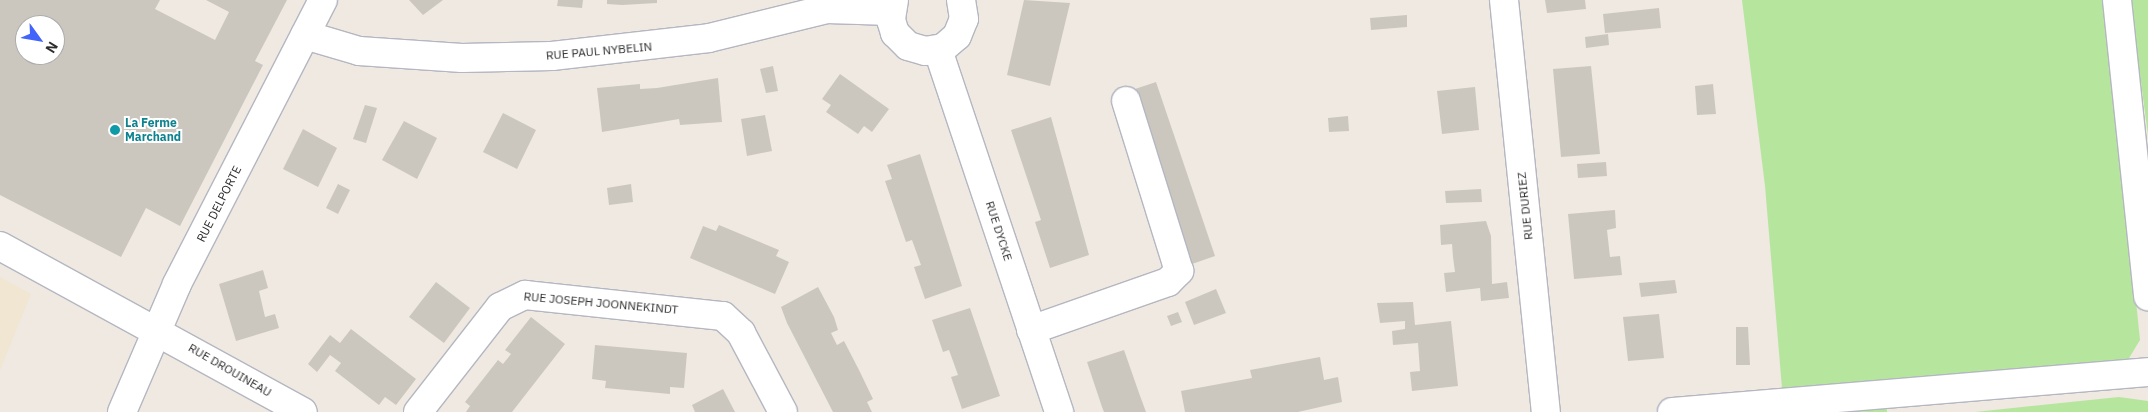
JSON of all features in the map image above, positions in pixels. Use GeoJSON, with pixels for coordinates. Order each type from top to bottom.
{"type":"FeatureCollection","features":[{"type":"Feature","properties":{"kind":"street","name":"RUE DELPORTE"},"geometry":{"type":"LineString","coordinates":[[122,412],[156,329],[323,0]]}},
{"type":"Feature","properties":{"kind":"street"},"geometry":{"type":"LineString","coordinates":[[892,5],[893,29],[904,43],[921,51],[938,50],[951,43],[962,28],[961,0]]}},
{"type":"Feature","properties":{"kind":"street","name":"RUE DURIEZ"},"geometry":{"type":"LineString","coordinates":[[1504,0],[1546,412]]}},
{"type":"Feature","properties":{"kind":"street"},"geometry":{"type":"LineString","coordinates":[[2116,0],[2148,296]]}},
{"type":"Feature","properties":{"kind":"street","name":"RUE PAUL NYBELIN"},"geometry":{"type":"LineString","coordinates":[[305,35],[358,51],[462,58],[552,56],[709,38],[827,9],[892,5]]}},
{"type":"Feature","properties":{"kind":"street","name":"RUE DYCKE"},"geometry":{"type":"LineString","coordinates":[[938,50],[1059,412]]}},
{"type":"Feature","properties":{"kind":"street"},"geometry":{"type":"LineString","coordinates":[[1032,330],[1168,282],[1179,271],[1126,101]]}},
{"type":"Feature","properties":{"kind":"street","name":"RUE DROUINEAU"},"geometry":{"type":"LineString","coordinates":[[0,246],[156,329],[303,412]]}},
{"type":"Feature","properties":{"kind":"street","name":"RUE JOSEPH JOONNEKINDT"},"geometry":{"type":"LineString","coordinates":[[418,412],[500,307],[525,295],[723,316],[741,333],[783,412]]}},
{"type":"Feature","properties":{"kind":"street"},"geometry":{"type":"LineString","coordinates":[[1672,412],[2148,372]]}},
{"type":"Feature","properties":{"kind":"shaded area"},"geometry":{"type":"Polygon","coordinates":[[[0,277],[31,294],[0,370],[0,277]]]}},
{"type":"Feature","properties":{"kind":"green space"},"geometry":{"type":"Polygon","coordinates":[[[1742,0],[2105,0],[2140,340],[2123,368],[1886,383],[1887,412],[1784,412],[1765,186],[1742,0]]]}},
{"type":"Feature","properties":{"kind":"green space"},"geometry":{"type":"Polygon","coordinates":[[[2130,0],[2148,0],[2148,135],[2130,0]]]}},
{"type":"Feature","properties":{"kind":"green space"},"geometry":{"type":"Polygon","coordinates":[[[2119,397],[2148,401],[2148,412],[1975,412],[2119,397]]]}},
{"type":"Feature","properties":{"kind":"building","name":"La Ferme Marchand"},"geometry":{"type":"Polygon","coordinates":[[[0,0],[160,0],[155,9],[215,40],[229,12],[206,0],[287,0],[255,61],[263,65],[180,226],[146,208],[121,257],[0,195],[0,0]]]}},
{"type":"Feature","properties":{"kind":"building"},"geometry":{"type":"Polygon","coordinates":[[[409,0],[443,0],[423,15],[409,0]]]}},
{"type":"Feature","properties":{"kind":"building"},"geometry":{"type":"Polygon","coordinates":[[[558,0],[583,0],[582,8],[557,6],[558,0]]]}},
{"type":"Feature","properties":{"kind":"building"},"geometry":{"type":"Polygon","coordinates":[[[607,0],[657,0],[657,3],[622,5],[607,4],[607,0]]]}},
{"type":"Feature","properties":{"kind":"building"},"geometry":{"type":"Polygon","coordinates":[[[1024,0],[1070,3],[1050,86],[1007,75],[1024,0]]]}},
{"type":"Feature","properties":{"kind":"building"},"geometry":{"type":"Polygon","coordinates":[[[1545,0],[1585,0],[1586,9],[1547,13],[1545,0]]]}},
{"type":"Feature","properties":{"kind":"building"},"geometry":{"type":"Polygon","coordinates":[[[1659,8],[1661,28],[1605,33],[1603,14],[1659,8]]]}},
{"type":"Feature","properties":{"kind":"building"},"geometry":{"type":"Polygon","coordinates":[[[1407,15],[1407,27],[1371,30],[1370,18],[1407,15]]]}},
{"type":"Feature","properties":{"kind":"building"},"geometry":{"type":"Polygon","coordinates":[[[1608,34],[1609,45],[1586,48],[1585,37],[1608,34]]]}},
{"type":"Feature","properties":{"kind":"building"},"geometry":{"type":"Polygon","coordinates":[[[773,66],[778,91],[766,93],[760,69],[773,66]]]}},
{"type":"Feature","properties":{"kind":"building"},"geometry":{"type":"Polygon","coordinates":[[[1591,66],[1600,154],[1561,157],[1553,69],[1591,66]]]}},
{"type":"Feature","properties":{"kind":"building"},"geometry":{"type":"Polygon","coordinates":[[[840,74],[889,109],[872,132],[864,126],[858,134],[826,112],[831,105],[822,99],[840,74]]]}},
{"type":"Feature","properties":{"kind":"building"},"geometry":{"type":"Polygon","coordinates":[[[718,78],[722,122],[680,125],[679,119],[602,132],[597,88],[640,84],[640,89],[657,88],[718,78]]]}},
{"type":"Feature","properties":{"kind":"building"},"geometry":{"type":"Polygon","coordinates":[[[1156,82],[1215,256],[1192,264],[1132,90],[1156,82]]]}},
{"type":"Feature","properties":{"kind":"building"},"geometry":{"type":"Polygon","coordinates":[[[1713,84],[1716,114],[1697,115],[1695,86],[1713,84]]]}},
{"type":"Feature","properties":{"kind":"building"},"geometry":{"type":"Polygon","coordinates":[[[1475,87],[1479,130],[1442,134],[1437,91],[1475,87]]]}},
{"type":"Feature","properties":{"kind":"building"},"geometry":{"type":"Polygon","coordinates":[[[365,105],[377,108],[366,143],[353,139],[365,105]]]}},
{"type":"Feature","properties":{"kind":"building"},"geometry":{"type":"Polygon","coordinates":[[[503,113],[536,130],[517,169],[483,152],[503,113]]]}},
{"type":"Feature","properties":{"kind":"building"},"geometry":{"type":"Polygon","coordinates":[[[765,115],[772,151],[747,156],[741,119],[765,115]]]}},
{"type":"Feature","properties":{"kind":"building"},"geometry":{"type":"Polygon","coordinates":[[[1348,116],[1349,131],[1329,132],[1328,118],[1348,116]]]}},
{"type":"Feature","properties":{"kind":"building"},"geometry":{"type":"Polygon","coordinates":[[[1051,117],[1089,255],[1050,268],[1035,222],[1041,220],[1011,130],[1051,117]]]}},
{"type":"Feature","properties":{"kind":"building"},"geometry":{"type":"Polygon","coordinates":[[[404,121],[437,138],[417,179],[382,160],[404,121]]]}},
{"type":"Feature","properties":{"kind":"building"},"geometry":{"type":"Polygon","coordinates":[[[303,129],[337,148],[318,187],[283,169],[303,129]]]}},
{"type":"Feature","properties":{"kind":"building"},"geometry":{"type":"Polygon","coordinates":[[[920,154],[962,286],[925,299],[914,267],[921,265],[912,240],[906,242],[885,181],[892,179],[887,165],[920,154]]]}},
{"type":"Feature","properties":{"kind":"building"},"geometry":{"type":"Polygon","coordinates":[[[1606,162],[1607,176],[1578,178],[1577,164],[1606,162]]]}},
{"type":"Feature","properties":{"kind":"building"},"geometry":{"type":"Polygon","coordinates":[[[338,184],[350,190],[338,214],[326,208],[338,184]]]}},
{"type":"Feature","properties":{"kind":"building"},"geometry":{"type":"Polygon","coordinates":[[[631,184],[633,202],[609,205],[607,188],[631,184]]]}},
{"type":"Feature","properties":{"kind":"building"},"geometry":{"type":"Polygon","coordinates":[[[1481,189],[1482,202],[1446,203],[1445,191],[1481,189]]]}},
{"type":"Feature","properties":{"kind":"building"},"geometry":{"type":"Polygon","coordinates":[[[1615,210],[1616,228],[1607,230],[1610,257],[1620,256],[1622,275],[1574,279],[1568,214],[1615,210]]]}},
{"type":"Feature","properties":{"kind":"building"},"geometry":{"type":"Polygon","coordinates":[[[1486,221],[1491,236],[1492,284],[1507,282],[1509,298],[1481,301],[1480,288],[1446,292],[1444,273],[1455,272],[1452,244],[1441,245],[1440,225],[1486,221]]]}},
{"type":"Feature","properties":{"kind":"building"},"geometry":{"type":"Polygon","coordinates":[[[719,225],[779,250],[776,256],[789,262],[775,294],[690,258],[703,226],[716,231],[719,225]]]}},
{"type":"Feature","properties":{"kind":"building"},"geometry":{"type":"Polygon","coordinates":[[[263,270],[268,288],[259,291],[265,317],[275,314],[279,328],[236,341],[219,284],[263,270]]]}},
{"type":"Feature","properties":{"kind":"building"},"geometry":{"type":"Polygon","coordinates":[[[1675,280],[1677,293],[1641,297],[1639,283],[1675,280]]]}},
{"type":"Feature","properties":{"kind":"building"},"geometry":{"type":"Polygon","coordinates":[[[436,282],[470,308],[444,343],[409,317],[436,282]]]}},
{"type":"Feature","properties":{"kind":"building"},"geometry":{"type":"Polygon","coordinates":[[[818,287],[834,317],[838,330],[831,333],[837,345],[844,341],[873,399],[867,402],[872,412],[833,412],[787,323],[781,307],[818,287]]]}},
{"type":"Feature","properties":{"kind":"building"},"geometry":{"type":"Polygon","coordinates":[[[1216,289],[1226,313],[1194,325],[1185,302],[1216,289]]]}},
{"type":"Feature","properties":{"kind":"building"},"geometry":{"type":"Polygon","coordinates":[[[1413,302],[1415,325],[1451,321],[1458,386],[1412,391],[1410,372],[1420,371],[1418,343],[1393,345],[1392,331],[1405,329],[1405,321],[1380,323],[1377,303],[1413,302]]]}},
{"type":"Feature","properties":{"kind":"building"},"geometry":{"type":"Polygon","coordinates":[[[970,308],[1000,396],[962,409],[951,377],[958,375],[949,350],[943,352],[932,320],[970,308]]]}},
{"type":"Feature","properties":{"kind":"building"},"geometry":{"type":"Polygon","coordinates":[[[1178,312],[1182,322],[1171,326],[1167,316],[1178,312]]]}},
{"type":"Feature","properties":{"kind":"building"},"geometry":{"type":"Polygon","coordinates":[[[1659,314],[1664,358],[1628,361],[1623,317],[1659,314]]]}},
{"type":"Feature","properties":{"kind":"building"},"geometry":{"type":"Polygon","coordinates":[[[531,317],[565,344],[512,412],[466,412],[470,406],[465,402],[498,360],[503,364],[511,354],[505,350],[531,317]]]}},
{"type":"Feature","properties":{"kind":"building"},"geometry":{"type":"Polygon","coordinates":[[[1736,327],[1748,327],[1750,365],[1736,365],[1736,327]]]}},
{"type":"Feature","properties":{"kind":"building"},"geometry":{"type":"Polygon","coordinates":[[[351,329],[416,379],[396,405],[385,397],[379,405],[335,371],[341,363],[330,355],[317,372],[308,364],[330,335],[340,343],[351,329]]]}},
{"type":"Feature","properties":{"kind":"building"},"geometry":{"type":"Polygon","coordinates":[[[595,345],[687,353],[684,388],[670,387],[670,394],[605,388],[606,381],[592,379],[595,345]]]}},
{"type":"Feature","properties":{"kind":"building"},"geometry":{"type":"Polygon","coordinates":[[[1124,350],[1146,412],[1104,412],[1102,407],[1087,362],[1124,350]]]}},
{"type":"Feature","properties":{"kind":"building"},"geometry":{"type":"Polygon","coordinates":[[[1320,357],[1324,380],[1338,377],[1342,402],[1298,412],[1185,412],[1181,391],[1252,378],[1250,370],[1320,357]]]}},
{"type":"Feature","properties":{"kind":"building"},"geometry":{"type":"Polygon","coordinates":[[[723,389],[735,412],[695,412],[692,405],[723,389]]]}},
{"type":"Feature","properties":{"kind":"place","name":"La Ferme Marchand"},"geometry":{"type":"Point","coordinates":[115,130]}}]}
